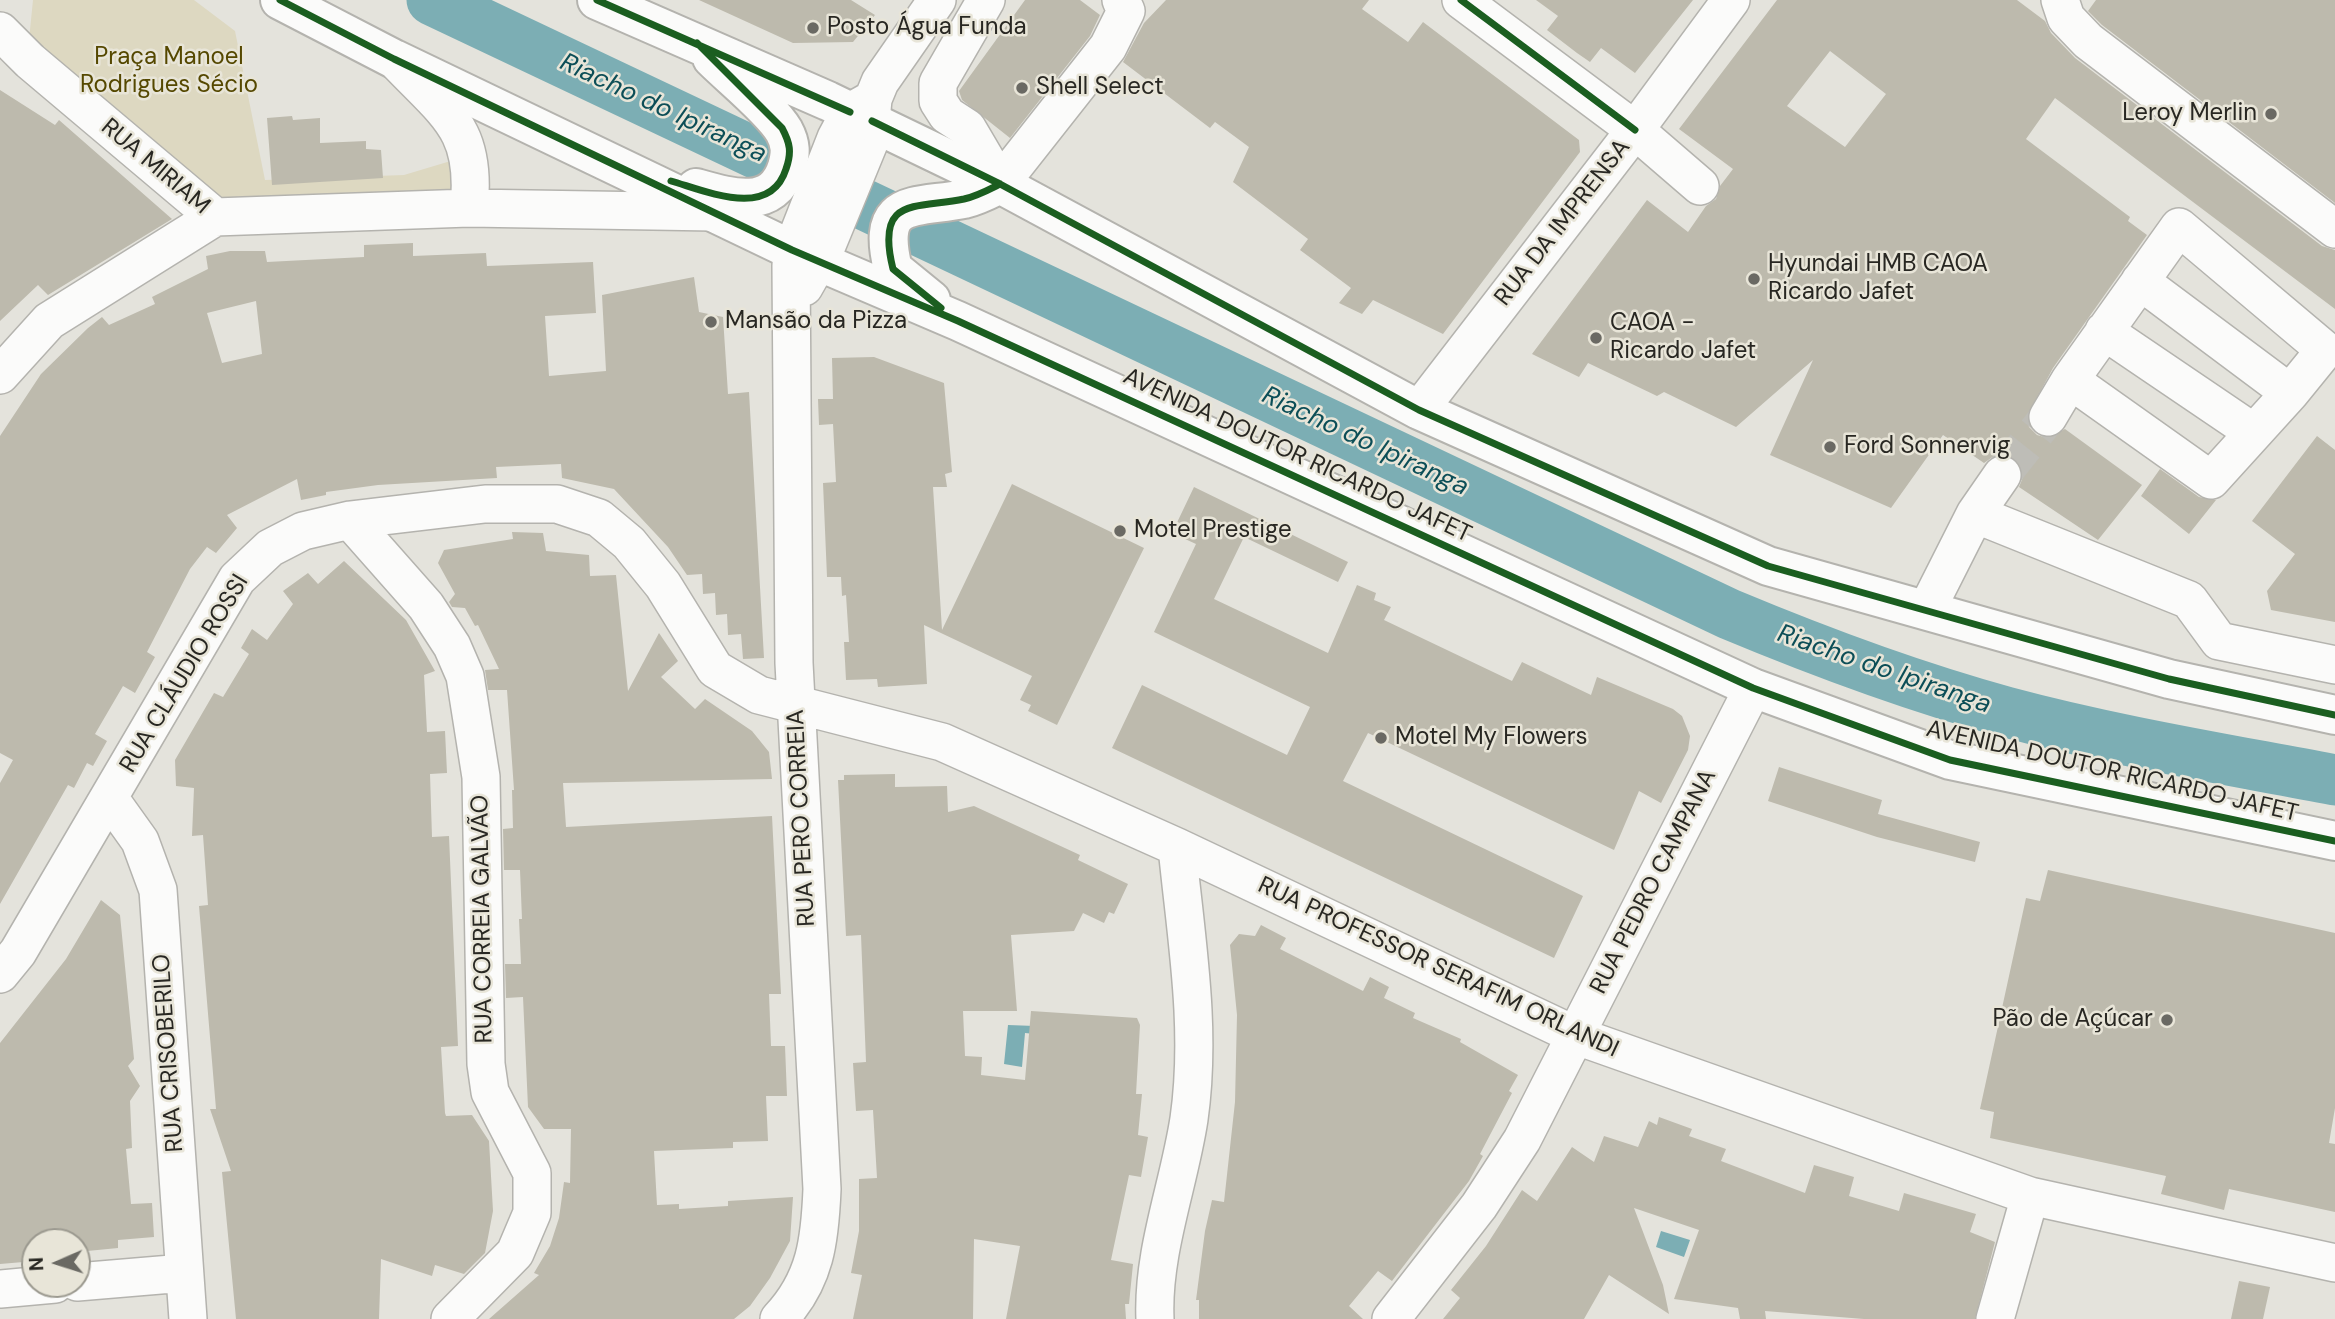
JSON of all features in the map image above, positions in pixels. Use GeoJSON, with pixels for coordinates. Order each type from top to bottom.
{"type":"FeatureCollection","features":[{"type":"Feature","properties":{"kind":"main road"},"geometry":{"type":"LineString","coordinates":[[280,0],[394,59]]}},
{"type":"Feature","properties":{"kind":"main road"},"geometry":{"type":"LineString","coordinates":[[597,0],[697,43],[860,123],[1000,184],[1419,410],[1768,566],[2169,679],[2335,715]]}},
{"type":"Feature","properties":{"kind":"main road"},"geometry":{"type":"LineString","coordinates":[[697,43],[774,118],[790,145],[785,174],[775,189],[760,198],[729,206]]}},
{"type":"Feature","properties":{"kind":"main road","name":"AVENIDA DOUTOR RICARDO JAFET"},"geometry":{"type":"LineString","coordinates":[[394,59],[630,170],[729,206],[807,251],[1753,688],[1950,760],[2335,841]]}},
{"type":"Feature","properties":{"kind":"main road"},"geometry":{"type":"LineString","coordinates":[[957,321],[894,269],[889,239],[892,223],[905,208],[967,199],[1000,184]]}},
{"type":"Feature","properties":{"kind":"street","name":"RUA PERO CORREIA"},"geometry":{"type":"LineString","coordinates":[[779,1319],[807,1278],[820,1239],[821,1201],[796,703],[790,371],[792,306],[807,251],[860,123],[880,82],[937,0]]}},
{"type":"Feature","properties":{"kind":"street"},"geometry":{"type":"LineString","coordinates":[[986,0],[937,83],[938,101],[947,115],[967,128],[1000,184],[1108,47],[1126,11],[1121,0]]}},
{"type":"Feature","properties":{"kind":"street"},"geometry":{"type":"LineString","coordinates":[[1461,0],[1635,130],[1700,186]]}},
{"type":"Feature","properties":{"kind":"street","name":"RUA DA IMPRENSA"},"geometry":{"type":"LineString","coordinates":[[1419,410],[1635,130],[1731,0]]}},
{"type":"Feature","properties":{"kind":"street"},"geometry":{"type":"LineString","coordinates":[[2060,0],[2066,19],[2088,41],[2335,229]]}},
{"type":"Feature","properties":{"kind":"street","name":"RUA MIRIAM"},"geometry":{"type":"LineString","coordinates":[[0,31],[30,61],[215,217],[469,208],[729,206]]}},
{"type":"Feature","properties":{"kind":"street"},"geometry":{"type":"LineString","coordinates":[[394,59],[460,130],[468,149],[473,174],[469,208]]}},
{"type":"Feature","properties":{"kind":"street"},"geometry":{"type":"LineString","coordinates":[[0,375],[49,321],[215,217]]}},
{"type":"Feature","properties":{"kind":"street"},"geometry":{"type":"LineString","coordinates":[[2048,417],[2070,380],[2179,227],[2325,350],[2211,480],[2070,380]]}},
{"type":"Feature","properties":{"kind":"street"},"geometry":{"type":"LineString","coordinates":[[2140,281],[2290,393]]}},
{"type":"Feature","properties":{"kind":"street"},"geometry":{"type":"LineString","coordinates":[[2105,331],[2253,432]]}},
{"type":"Feature","properties":{"kind":"street"},"geometry":{"type":"LineString","coordinates":[[1927,609],[1975,514],[2001,475]]}},
{"type":"Feature","properties":{"kind":"street","name":"RUA CLÁUDIO ROSSI"},"geometry":{"type":"LineString","coordinates":[[0,974],[18,952],[110,799],[237,579],[270,548],[303,531],[349,520],[485,504],[558,503],[599,518],[629,543],[663,585],[715,669],[759,695],[796,703]]}},
{"type":"Feature","properties":{"kind":"street"},"geometry":{"type":"LineString","coordinates":[[1975,514],[2189,600],[2218,641],[2335,665]]}},
{"type":"Feature","properties":{"kind":"street","name":"RUA CORREIA GALVÃO"},"geometry":{"type":"LineString","coordinates":[[349,520],[426,606],[452,646],[465,676],[481,777],[486,1064],[490,1092],[532,1173],[532,1213],[515,1253],[450,1319]]}},
{"type":"Feature","properties":{"kind":"street","name":"RUA PEDRO CAMPANA"},"geometry":{"type":"LineString","coordinates":[[1391,1319],[1486,1195],[1522,1140],[1577,1037],[1753,688]]}},
{"type":"Feature","properties":{"kind":"street","name":"RUA PROFESSOR SERAFIM ORLANDI"},"geometry":{"type":"LineString","coordinates":[[796,703],[942,742],[1177,847],[1577,1037],[2030,1196],[2335,1264]]}},
{"type":"Feature","properties":{"kind":"street","name":"RUA CRISOBERILO"},"geometry":{"type":"LineString","coordinates":[[110,799],[140,841],[158,890],[188,1319]]}},
{"type":"Feature","properties":{"kind":"street"},"geometry":{"type":"LineString","coordinates":[[1155,1319],[1161,1255],[1189,1118],[1193,1050],[1193,990],[1177,847]]}},
{"type":"Feature","properties":{"kind":"street"},"geometry":{"type":"LineString","coordinates":[[1995,1319],[2030,1196]]}},
{"type":"Feature","properties":{"kind":"street"},"geometry":{"type":"LineString","coordinates":[[91,1281],[184,1273]]}},
{"type":"Feature","properties":{"kind":"street"},"geometry":{"type":"LineString","coordinates":[[0,1289],[21,1287]]}},
{"type":"Feature","properties":{"kind":"green space","name":"Praça Manoel Rodrigues Sécio"},"geometry":{"type":"Polygon","coordinates":[[[33,0],[194,0],[235,31],[265,180],[404,175],[454,160],[458,191],[216,213],[29,40],[33,0]]]}},
{"type":"Feature","properties":{"kind":"water"},"geometry":{"type":"Polygon","coordinates":[[[1008,1025],[1035,1026],[1035,1034],[1025,1033],[1022,1067],[1004,1064],[1008,1025]]]}},
{"type":"Feature","properties":{"kind":"water"},"geometry":{"type":"Polygon","coordinates":[[[1661,1231],[1690,1240],[1684,1257],[1656,1247],[1661,1231]]]}},
{"type":"Feature","properties":{"kind":"building","name":"Posto Água Funda"},"geometry":{"type":"Polygon","coordinates":[[[699,0],[851,0],[875,15],[853,42],[793,43],[699,0]]]}},
{"type":"Feature","properties":{"kind":"building"},"geometry":{"type":"Polygon","coordinates":[[[1025,0],[1080,0],[1100,15],[1090,36],[1010,138],[962,100],[959,91],[1025,0]]]}},
{"type":"Feature","properties":{"kind":"building"},"geometry":{"type":"Polygon","coordinates":[[[1166,0],[1369,0],[1362,9],[1408,42],[1423,22],[1579,140],[1580,152],[1443,334],[1373,300],[1362,314],[1339,303],[1351,288],[1300,250],[1308,239],[1233,182],[1249,147],[1215,122],[1210,128],[1123,62],[1144,23],[1166,0]]]}},
{"type":"Feature","properties":{"kind":"building"},"geometry":{"type":"Polygon","coordinates":[[[1536,0],[1693,0],[1635,73],[1601,48],[1590,62],[1577,53],[1547,30],[1558,16],[1536,0]]]}},
{"type":"Feature","properties":{"kind":"building"},"geometry":{"type":"Polygon","coordinates":[[[1777,0],[2017,0],[2045,21],[2051,33],[2075,58],[2322,246],[2335,250],[2335,309],[2055,98],[2026,139],[2130,217],[2128,221],[2147,235],[2053,368],[2027,416],[2029,427],[2037,435],[2048,438],[2065,429],[2142,485],[2098,540],[2019,487],[2023,477],[2021,467],[2013,457],[2004,454],[1994,456],[1984,463],[1943,435],[1891,508],[1770,455],[1813,360],[1736,427],[1664,392],[1657,396],[1588,363],[1579,377],[1532,354],[1647,200],[1688,232],[1706,206],[1716,199],[1720,186],[1733,169],[1679,129],[1777,0]],[[1830,51],[1787,106],[1845,147],[1886,94],[1830,51]]]}},
{"type":"Feature","properties":{"kind":"building","name":"Leroy Merlin"},"geometry":{"type":"Polygon","coordinates":[[[2096,0],[2335,0],[2335,203],[2102,25],[2088,11],[2096,0]]]}},
{"type":"Feature","properties":{"kind":"building"},"geometry":{"type":"Polygon","coordinates":[[[0,90],[55,125],[59,120],[172,219],[48,295],[38,285],[0,321],[0,90]]]}},
{"type":"Feature","properties":{"kind":"building"},"geometry":{"type":"Polygon","coordinates":[[[292,116],[293,120],[320,118],[320,143],[366,141],[366,149],[381,150],[383,178],[272,185],[267,118],[292,116]]]}},
{"type":"Feature","properties":{"kind":"building"},"geometry":{"type":"Polygon","coordinates":[[[413,243],[413,256],[486,253],[487,266],[593,262],[596,313],[545,316],[549,376],[606,371],[602,295],[694,277],[699,312],[723,317],[728,394],[749,392],[764,658],[743,659],[741,634],[728,635],[727,614],[716,615],[715,593],[703,594],[702,574],[687,575],[668,547],[614,489],[562,478],[561,464],[496,467],[497,478],[378,485],[326,492],[326,495],[301,500],[297,479],[227,515],[237,528],[216,553],[207,547],[190,569],[147,652],[155,657],[135,693],[123,686],[95,734],[107,741],[93,766],[87,763],[74,788],[68,785],[0,904],[0,783],[13,760],[0,753],[0,436],[41,374],[88,328],[102,317],[109,325],[155,304],[152,297],[208,269],[206,256],[230,251],[265,251],[267,262],[364,257],[364,245],[413,243]],[[256,301],[207,313],[222,363],[262,354],[256,301]]]}},
{"type":"Feature","properties":{"kind":"building"},"geometry":{"type":"Polygon","coordinates":[[[874,357],[944,383],[952,472],[945,474],[947,487],[933,487],[942,630],[1012,484],[1144,548],[1057,725],[1028,711],[1031,705],[1020,700],[1032,676],[924,625],[927,684],[878,687],[877,679],[846,680],[844,642],[849,642],[846,595],[842,596],[841,577],[827,577],[823,483],[836,482],[833,424],[819,425],[818,399],[833,399],[832,358],[874,357]]]}},
{"type":"Feature","properties":{"kind":"building"},"geometry":{"type":"Polygon","coordinates":[[[2317,436],[2335,450],[2335,622],[2271,610],[2267,591],[2295,554],[2252,521],[2317,436]]]}},
{"type":"Feature","properties":{"kind":"building"},"geometry":{"type":"Polygon","coordinates":[[[2160,469],[2199,497],[2216,500],[2189,534],[2141,496],[2160,469]]]}},
{"type":"Feature","properties":{"kind":"building"},"geometry":{"type":"Polygon","coordinates":[[[1194,487],[1348,562],[1338,582],[1244,537],[1214,599],[1328,653],[1357,585],[1376,593],[1374,600],[1391,607],[1384,620],[1512,681],[1522,662],[1591,695],[1597,677],[1673,709],[1682,716],[1690,736],[1688,750],[1661,803],[1639,791],[1614,850],[1368,733],[1343,781],[1583,896],[1554,958],[1112,748],[1142,685],[1287,755],[1310,707],[1154,632],[1196,544],[1172,533],[1194,487]]]}},
{"type":"Feature","properties":{"kind":"building"},"geometry":{"type":"Polygon","coordinates":[[[512,532],[543,533],[546,551],[589,555],[590,576],[616,575],[628,691],[659,633],[678,661],[661,677],[695,709],[705,699],[752,731],[769,752],[772,779],[563,783],[566,827],[772,816],[781,994],[769,994],[771,1046],[785,1046],[787,1096],[766,1096],[768,1141],[733,1142],[733,1148],[654,1151],[657,1205],[679,1204],[679,1209],[728,1206],[728,1201],[793,1197],[790,1241],[770,1278],[750,1306],[734,1319],[489,1319],[539,1275],[534,1273],[550,1246],[559,1218],[564,1182],[570,1183],[571,1129],[544,1129],[528,1107],[523,997],[506,998],[505,964],[521,964],[519,919],[522,919],[520,870],[504,870],[503,829],[513,828],[514,790],[507,690],[488,690],[485,670],[499,669],[478,625],[475,626],[465,608],[452,607],[449,602],[455,594],[438,563],[444,550],[513,539],[512,532]]]}},
{"type":"Feature","properties":{"kind":"building"},"geometry":{"type":"Polygon","coordinates":[[[344,561],[406,620],[435,671],[424,675],[427,732],[445,731],[447,773],[430,774],[432,837],[449,836],[458,1046],[441,1047],[445,1113],[446,1116],[472,1115],[489,1141],[493,1211],[485,1253],[464,1274],[435,1265],[432,1276],[381,1259],[379,1319],[236,1319],[222,1172],[231,1171],[210,1109],[216,1109],[199,906],[208,905],[203,835],[192,836],[194,788],[176,786],[175,760],[214,693],[223,697],[249,654],[241,648],[252,629],[267,640],[293,604],[283,591],[308,573],[318,584],[344,561]]]}},
{"type":"Feature","properties":{"kind":"building"},"geometry":{"type":"Polygon","coordinates":[[[1779,767],[1882,800],[1878,814],[1980,842],[1975,862],[1877,837],[1768,801],[1779,767]]]}},
{"type":"Feature","properties":{"kind":"building"},"geometry":{"type":"Polygon","coordinates":[[[895,774],[895,787],[947,786],[948,812],[974,806],[1080,855],[1078,860],[1128,884],[1114,914],[1109,912],[1104,923],[1083,913],[1074,931],[1011,935],[1017,1011],[963,1011],[965,1056],[982,1057],[981,1075],[1025,1080],[1031,1011],[1137,1018],[1140,1025],[1136,1094],[1142,1094],[1138,1135],[1148,1137],[1141,1177],[1129,1175],[1111,1260],[1133,1264],[1129,1304],[1125,1304],[1126,1319],[1006,1319],[1020,1246],[974,1239],[973,1319],[853,1319],[862,1275],[851,1273],[859,1231],[859,1179],[877,1178],[873,1110],[856,1111],[853,1063],[866,1062],[861,935],[846,936],[838,780],[844,780],[844,775],[895,774]]]}},
{"type":"Feature","properties":{"kind":"building","name":"Pão de Açúcar"},"geometry":{"type":"Polygon","coordinates":[[[2048,870],[2335,933],[2335,1108],[2329,1143],[2335,1144],[2335,1212],[2229,1189],[2224,1210],[2161,1194],[2166,1176],[1990,1138],[1994,1112],[1980,1109],[2026,898],[2040,901],[2048,870]]]}},
{"type":"Feature","properties":{"kind":"building"},"geometry":{"type":"Polygon","coordinates":[[[101,900],[120,915],[134,1059],[128,1066],[140,1086],[130,1101],[132,1148],[126,1149],[131,1204],[152,1203],[154,1237],[118,1240],[118,1248],[91,1251],[91,1228],[21,1228],[21,1262],[0,1264],[0,1043],[66,959],[101,900]]]}},
{"type":"Feature","properties":{"kind":"building"},"geometry":{"type":"Polygon","coordinates":[[[1261,925],[1286,938],[1280,949],[1363,991],[1370,977],[1389,987],[1384,998],[1415,1013],[1413,1018],[1461,1039],[1460,1042],[1518,1075],[1509,1091],[1512,1093],[1480,1154],[1483,1156],[1469,1181],[1392,1281],[1378,1271],[1349,1306],[1363,1319],[1199,1319],[1199,1300],[1196,1300],[1205,1231],[1212,1200],[1224,1202],[1235,1102],[1237,1015],[1230,945],[1239,934],[1255,936],[1261,925]]]}},
{"type":"Feature","properties":{"kind":"building"},"geometry":{"type":"Polygon","coordinates":[[[1659,1117],[1692,1129],[1689,1136],[1726,1149],[1721,1161],[1805,1193],[1814,1165],[1854,1177],[1849,1196],[1899,1211],[1904,1193],[1976,1214],[1970,1232],[1995,1242],[1975,1319],[1864,1319],[1765,1311],[1766,1319],[1740,1319],[1738,1308],[1674,1299],[1699,1230],[1634,1208],[1663,1285],[1669,1314],[1609,1275],[1584,1319],[1443,1319],[1460,1298],[1451,1290],[1486,1246],[1522,1190],[1537,1201],[1572,1147],[1594,1162],[1604,1136],[1638,1147],[1649,1121],[1657,1125],[1659,1117]]]}},
{"type":"Feature","properties":{"kind":"building"},"geometry":{"type":"Polygon","coordinates":[[[2239,1281],[2270,1287],[2263,1319],[2231,1319],[2239,1281]]]}},
{"type":"Feature","properties":{"kind":"waterway","name":"Riacho do Ipiranga"},"geometry":{"type":"LineString","coordinates":[[432,0],[1763,628],[1901,680],[2006,712],[2129,741],[2335,780]]}},
{"type":"Feature","properties":{"kind":"tunnel"},"geometry":{"type":"LineString","coordinates":[[2002,475],[2048,417]]}},
{"type":"Feature","properties":{"kind":"cycle path"},"geometry":{"type":"LineString","coordinates":[[280,0],[394,59],[792,250],[958,321],[1753,688],[1950,760],[2335,841]]}},
{"type":"Feature","properties":{"kind":"cycle path"},"geometry":{"type":"LineString","coordinates":[[597,0],[850,112]]}},
{"type":"Feature","properties":{"kind":"cycle path"},"geometry":{"type":"LineString","coordinates":[[1461,0],[1635,130]]}},
{"type":"Feature","properties":{"kind":"cycle path"},"geometry":{"type":"LineString","coordinates":[[671,181],[719,195],[752,198],[766,194],[778,185],[789,158],[788,143],[782,128],[697,43]]}},
{"type":"Feature","properties":{"kind":"cycle path"},"geometry":{"type":"LineString","coordinates":[[872,121],[1000,184],[1419,410],[1768,566],[2169,679],[2335,715]]}},
{"type":"Feature","properties":{"kind":"cycle path"},"geometry":{"type":"LineString","coordinates":[[941,308],[893,269],[889,245],[890,229],[895,217],[903,210],[915,206],[964,199],[1000,184]]}},
{"type":"Feature","properties":{"kind":"place","name":"Posto Água Funda"},"geometry":{"type":"Point","coordinates":[813,28]}},
{"type":"Feature","properties":{"kind":"place","name":"Shell Select"},"geometry":{"type":"Point","coordinates":[1022,88]}},
{"type":"Feature","properties":{"kind":"place","name":"Leroy Merlin"},"geometry":{"type":"Point","coordinates":[2271,114]}},
{"type":"Feature","properties":{"kind":"place","name":"Hyundai HMB CAOA Ricardo Jafet"},"geometry":{"type":"Point","coordinates":[1754,279]}},
{"type":"Feature","properties":{"kind":"place","name":"Mansão da Pizza"},"geometry":{"type":"Point","coordinates":[711,322]}},
{"type":"Feature","properties":{"kind":"place","name":"CAOA - Ricardo Jafet"},"geometry":{"type":"Point","coordinates":[1596,338]}},
{"type":"Feature","properties":{"kind":"place","name":"Ford Sonnervig"},"geometry":{"type":"Point","coordinates":[1830,447]}},
{"type":"Feature","properties":{"kind":"place","name":"Motel Prestige"},"geometry":{"type":"Point","coordinates":[1120,531]}},
{"type":"Feature","properties":{"kind":"place","name":"Motel My Flowers"},"geometry":{"type":"Point","coordinates":[1381,738]}},
{"type":"Feature","properties":{"kind":"place","name":"Pão de Açúcar"},"geometry":{"type":"Point","coordinates":[2167,1020]}}]}
